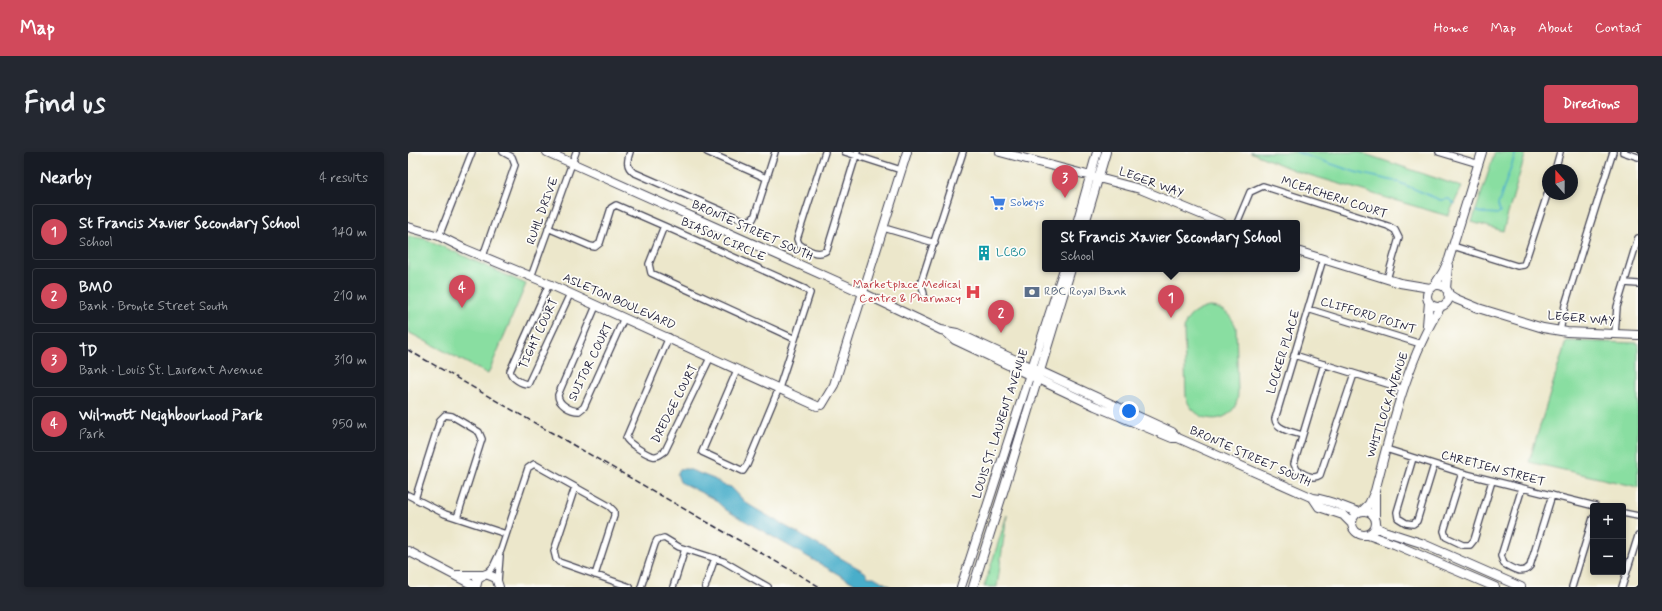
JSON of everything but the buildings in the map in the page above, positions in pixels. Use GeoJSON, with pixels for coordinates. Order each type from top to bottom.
{"type":"FeatureCollection","features":[{"type":"Feature","properties":{"kind":"main road","name":"BRONTE STREET SOUTH"},"geometry":{"type":"LineString","coordinates":[[547,152],[863,293],[946,332],[955,340],[1030,371],[1041,371],[1172,432],[1178,438],[1313,498],[1322,499],[1341,507],[1361,512]]}},
{"type":"Feature","properties":{"kind":"main road"},"geometry":{"type":"LineString","coordinates":[[863,293],[907,152]]}},
{"type":"Feature","properties":{"kind":"main road","name":"LEGER WAY"},"geometry":{"type":"LineString","coordinates":[[1000,152],[1140,189],[1215,220]]}},
{"type":"Feature","properties":{"kind":"main road"},"geometry":{"type":"LineString","coordinates":[[1086,220],[1095,177],[1097,152]]}},
{"type":"Feature","properties":{"kind":"main road"},"geometry":{"type":"LineString","coordinates":[[1078,220],[1106,152]]}},
{"type":"Feature","properties":{"kind":"main road","name":"WHITLOCK AVENUE"},"geometry":{"type":"LineString","coordinates":[[1427,328],[1428,300],[1432,287],[1443,272],[1449,259],[1482,152]]}},
{"type":"Feature","properties":{"kind":"main road","name":"ASLETON BOULEVARD"},"geometry":{"type":"LineString","coordinates":[[408,227],[439,236],[669,337],[737,370],[820,406],[834,385],[863,293]]}},
{"type":"Feature","properties":{"kind":"main road"},"geometry":{"type":"LineString","coordinates":[[1300,251],[1400,283],[1432,287],[1440,285],[1445,298],[1434,306],[1428,300],[1400,283]]}},
{"type":"Feature","properties":{"kind":"main road","name":"WHITLOCK AVENUE"},"geometry":{"type":"LineString","coordinates":[[1361,512],[1369,504],[1375,491],[1404,389],[1427,328],[1445,298],[1449,259]]}},
{"type":"Feature","properties":{"kind":"main road","name":"LOUIS ST. LAURENT AVENUE"},"geometry":{"type":"LineString","coordinates":[[961,587],[1063,272]]}},
{"type":"Feature","properties":{"kind":"main road","name":"LOUIS ST. LAURENT AVENUE"},"geometry":{"type":"LineString","coordinates":[[973,587],[1041,371],[1070,272]]}},
{"type":"Feature","properties":{"kind":"main road","name":"LEGER WAY"},"geometry":{"type":"LineString","coordinates":[[1445,298],[1456,299],[1478,308],[1532,325],[1560,331],[1638,335]]}},
{"type":"Feature","properties":{"kind":"main road","name":"BRONTE STREET SOUTH"},"geometry":{"type":"LineString","coordinates":[[1030,371],[1038,379],[1172,438],[1178,438]]}},
{"type":"Feature","properties":{"kind":"main road","name":"WHITLOCK AVENUE"},"geometry":{"type":"LineString","coordinates":[[1375,491],[1376,521]]}},
{"type":"Feature","properties":{"kind":"main road","name":"BRONTE STREET SOUTH"},"geometry":{"type":"LineString","coordinates":[[1313,498],[1319,507],[1343,515],[1352,524]]}},
{"type":"Feature","properties":{"kind":"main road"},"geometry":{"type":"LineString","coordinates":[[1495,587],[1394,544],[1368,535],[1358,534],[1352,524],[1353,517],[1361,512],[1370,512],[1376,521],[1378,528],[1384,531],[1427,545],[1521,587]]}},
{"type":"Feature","properties":{"kind":"main road"},"geometry":{"type":"LineString","coordinates":[[1368,535],[1372,532],[1376,521]]}},
{"type":"Feature","properties":{"kind":"main road"},"geometry":{"type":"LineString","coordinates":[[408,552],[456,575],[475,586],[478,579],[486,575]]}},
{"type":"Feature","properties":{"kind":"main road"},"geometry":{"type":"LineString","coordinates":[[456,575],[493,576],[499,585]]}},
{"type":"Feature","properties":{"kind":"street"},"geometry":{"type":"LineString","coordinates":[[439,236],[472,152]]}},
{"type":"Feature","properties":{"kind":"street"},"geometry":{"type":"LineString","coordinates":[[483,256],[515,166],[512,157],[503,152]]}},
{"type":"Feature","properties":{"kind":"street","name":"RUHL DRIVE"},"geometry":{"type":"LineString","coordinates":[[531,277],[576,152]]}},
{"type":"Feature","properties":{"kind":"street"},"geometry":{"type":"LineString","coordinates":[[630,152],[627,163],[633,172],[745,221],[753,219],[755,215],[775,152]]}},
{"type":"Feature","properties":{"kind":"street"},"geometry":{"type":"LineString","coordinates":[[707,152],[766,178]]}},
{"type":"Feature","properties":{"kind":"street"},"geometry":{"type":"LineString","coordinates":[[825,152],[797,239],[799,244],[815,253],[823,253],[827,250],[856,154]]}},
{"type":"Feature","properties":{"kind":"street"},"geometry":{"type":"LineString","coordinates":[[845,152],[856,154],[901,170]]}},
{"type":"Feature","properties":{"kind":"street"},"geometry":{"type":"LineString","coordinates":[[924,294],[921,282],[935,243],[963,152]]}},
{"type":"Feature","properties":{"kind":"street"},"geometry":{"type":"LineString","coordinates":[[1439,152],[1479,164]]}},
{"type":"Feature","properties":{"kind":"street"},"geometry":{"type":"LineString","coordinates":[[1557,164],[1560,152]]}},
{"type":"Feature","properties":{"kind":"street"},"geometry":{"type":"LineString","coordinates":[[1560,331],[1566,301],[1613,152]]}},
{"type":"Feature","properties":{"kind":"street"},"geometry":{"type":"LineString","coordinates":[[1623,152],[1638,157]]}},
{"type":"Feature","properties":{"kind":"street","name":"MCEACHERN COURT"},"geometry":{"type":"LineString","coordinates":[[1238,220],[1250,192],[1263,186],[1388,226],[1395,230],[1399,238],[1386,279]]}},
{"type":"Feature","properties":{"kind":"street"},"geometry":{"type":"LineString","coordinates":[[1453,246],[1517,266],[1524,264],[1545,200]]}},
{"type":"Feature","properties":{"kind":"street"},"geometry":{"type":"LineString","coordinates":[[548,228],[595,247],[600,243],[611,208],[616,205],[664,226]]}},
{"type":"Feature","properties":{"kind":"street","name":"BIASON CIRCLE"},"geometry":{"type":"LineString","coordinates":[[737,370],[702,452],[743,471],[747,465],[779,388],[795,339],[810,293],[808,290],[664,226],[649,264],[651,273],[795,339]]}},
{"type":"Feature","properties":{"kind":"street"},"geometry":{"type":"LineString","coordinates":[[884,228],[935,243]]}},
{"type":"Feature","properties":{"kind":"street"},"geometry":{"type":"LineString","coordinates":[[1615,334],[1617,307],[1638,238]]}},
{"type":"Feature","properties":{"kind":"street","name":"LOCKER PLACE"},"geometry":{"type":"LineString","coordinates":[[1302,435],[1278,427],[1275,419],[1323,259]]}},
{"type":"Feature","properties":{"kind":"street"},"geometry":{"type":"LineString","coordinates":[[1625,283],[1638,284]]}},
{"type":"Feature","properties":{"kind":"street","name":"TIGHT COURT"},"geometry":{"type":"LineString","coordinates":[[549,284],[510,371],[512,376],[525,384],[528,384],[570,294]]}},
{"type":"Feature","properties":{"kind":"street","name":"SUITOR COURT"},"geometry":{"type":"LineString","coordinates":[[596,306],[558,396],[561,403],[574,410],[579,411],[584,407],[624,318]]}},
{"type":"Feature","properties":{"kind":"street","name":"CLIFFORD POINT"},"geometry":{"type":"LineString","coordinates":[[1308,309],[1421,344]]}},
{"type":"Feature","properties":{"kind":"street","name":"DREDGE COURT"},"geometry":{"type":"LineString","coordinates":[[669,337],[626,438],[628,442],[652,456],[660,455],[665,451],[710,356]]}},
{"type":"Feature","properties":{"kind":"street"},"geometry":{"type":"LineString","coordinates":[[1294,354],[1404,389]]}},
{"type":"Feature","properties":{"kind":"street"},"geometry":{"type":"LineString","coordinates":[[1324,364],[1294,464],[1297,470],[1312,477],[1317,477],[1320,475],[1354,374]]}},
{"type":"Feature","properties":{"kind":"street"},"geometry":{"type":"LineString","coordinates":[[415,499],[440,420],[445,416],[452,416],[479,432],[482,439],[457,518]]}},
{"type":"Feature","properties":{"kind":"street","name":"CHRETIEN STREET"},"geometry":{"type":"LineString","coordinates":[[1386,449],[1462,473],[1590,505]]}},
{"type":"Feature","properties":{"kind":"street"},"geometry":{"type":"LineString","coordinates":[[1413,458],[1396,512],[1398,518],[1406,523],[1413,524],[1417,521],[1434,465]]}},
{"type":"Feature","properties":{"kind":"street"},"geometry":{"type":"LineString","coordinates":[[486,575],[493,567],[501,550],[528,468],[534,464],[609,506],[614,511],[614,516],[595,575]]}},
{"type":"Feature","properties":{"kind":"street"},"geometry":{"type":"LineString","coordinates":[[1462,473],[1444,531],[1446,538],[1463,546],[1470,545],[1474,540],[1492,481]]}},
{"type":"Feature","properties":{"kind":"street"},"geometry":{"type":"LineString","coordinates":[[575,487],[554,553],[559,562],[630,587]]}},
{"type":"Feature","properties":{"kind":"street"},"geometry":{"type":"LineString","coordinates":[[1522,488],[1501,556],[1504,564],[1520,571],[1524,571],[1530,566],[1552,495]]}},
{"type":"Feature","properties":{"kind":"street"},"geometry":{"type":"LineString","coordinates":[[408,495],[445,514],[506,534]]}},
{"type":"Feature","properties":{"kind":"street"},"geometry":{"type":"LineString","coordinates":[[1626,514],[1638,516]]}},
{"type":"Feature","properties":{"kind":"street"},"geometry":{"type":"LineString","coordinates":[[1572,587],[1590,528]]}},
{"type":"Feature","properties":{"kind":"street"},"geometry":{"type":"LineString","coordinates":[[1622,587],[1638,536]]}},
{"type":"Feature","properties":{"kind":"street"},"geometry":{"type":"LineString","coordinates":[[641,587],[657,540],[664,538],[685,549],[727,563],[764,586]]}},
{"type":"Feature","properties":{"kind":"street"},"geometry":{"type":"LineString","coordinates":[[673,587],[685,549]]}},
{"type":"Feature","properties":{"kind":"street"},"geometry":{"type":"LineString","coordinates":[[499,585],[501,550]]}},
{"type":"Feature","properties":{"kind":"street"},"geometry":{"type":"LineString","coordinates":[[705,587],[715,558]]}},
{"type":"Feature","properties":{"kind":"green space"},"geometry":{"type":"Polygon","coordinates":[[[1250,152],[1359,152],[1462,187],[1448,216],[1296,171],[1250,152]]]}},
{"type":"Feature","properties":{"kind":"green space"},"geometry":{"type":"Polygon","coordinates":[[[1495,152],[1526,152],[1503,231],[1472,222],[1495,152]]]}},
{"type":"Feature","properties":{"kind":"green space"},"geometry":{"type":"Polygon","coordinates":[[[408,236],[426,239],[526,284],[488,374],[408,332],[408,236]]]}},
{"type":"Feature","properties":{"kind":"green space"},"geometry":{"type":"Polygon","coordinates":[[[1209,307],[1218,308],[1226,312],[1236,327],[1238,393],[1236,404],[1231,412],[1224,417],[1216,419],[1207,418],[1198,414],[1191,408],[1186,398],[1185,325],[1192,314],[1209,307]]]}},
{"type":"Feature","properties":{"kind":"green space"},"geometry":{"type":"Polygon","coordinates":[[[1566,341],[1638,343],[1638,487],[1529,462],[1566,341]]]}},
{"type":"Feature","properties":{"kind":"green space"},"geometry":{"type":"Polygon","coordinates":[[[1007,515],[997,587],[984,587],[1007,515]]]}},
{"type":"Feature","properties":{"kind":"water"},"geometry":{"type":"Polygon","coordinates":[[[681,469],[688,469],[714,479],[723,485],[731,487],[746,503],[865,572],[868,577],[874,577],[891,587],[865,587],[862,585],[857,585],[726,510],[714,499],[680,482],[677,474],[681,469]]]}},
{"type":"Feature","properties":{"kind":"waterway"},"geometry":{"type":"LineString","coordinates":[[1296,152],[1355,172],[1398,182],[1440,200],[1449,199],[1454,204]]}},
{"type":"Feature","properties":{"kind":"waterway"},"geometry":{"type":"LineString","coordinates":[[1476,211],[1481,213],[1497,214],[1500,212],[1498,205],[1516,152]]}},
{"type":"Feature","properties":{"kind":"railway"},"geometry":{"type":"LineString","coordinates":[[408,350],[820,587]]}},
{"type":"Feature","properties":{"kind":"place","name":"TD"},"geometry":{"type":"Point","coordinates":[1065,198]}},
{"type":"Feature","properties":{"kind":"place","name":"Sobeys"},"geometry":{"type":"Point","coordinates":[998,203]}},
{"type":"Feature","properties":{"kind":"place","name":"LCBO"},"geometry":{"type":"Point","coordinates":[984,253]}},
{"type":"Feature","properties":{"kind":"place","name":"Marketplace Medical Centre & Pharmacy"},"geometry":{"type":"Point","coordinates":[973,292]}},
{"type":"Feature","properties":{"kind":"place","name":"RBC Royal Bank"},"geometry":{"type":"Point","coordinates":[1032,292]}},
{"type":"Feature","properties":{"kind":"place","name":"Wilmott Neighbourhood Park"},"geometry":{"type":"Point","coordinates":[462,308]}},
{"type":"Feature","properties":{"kind":"place","name":"St Francis Xavier Secondary School"},"geometry":{"type":"Point","coordinates":[1171,318]}},
{"type":"Feature","properties":{"kind":"place","name":"BMO"},"geometry":{"type":"Point","coordinates":[1001,333]}}]}
